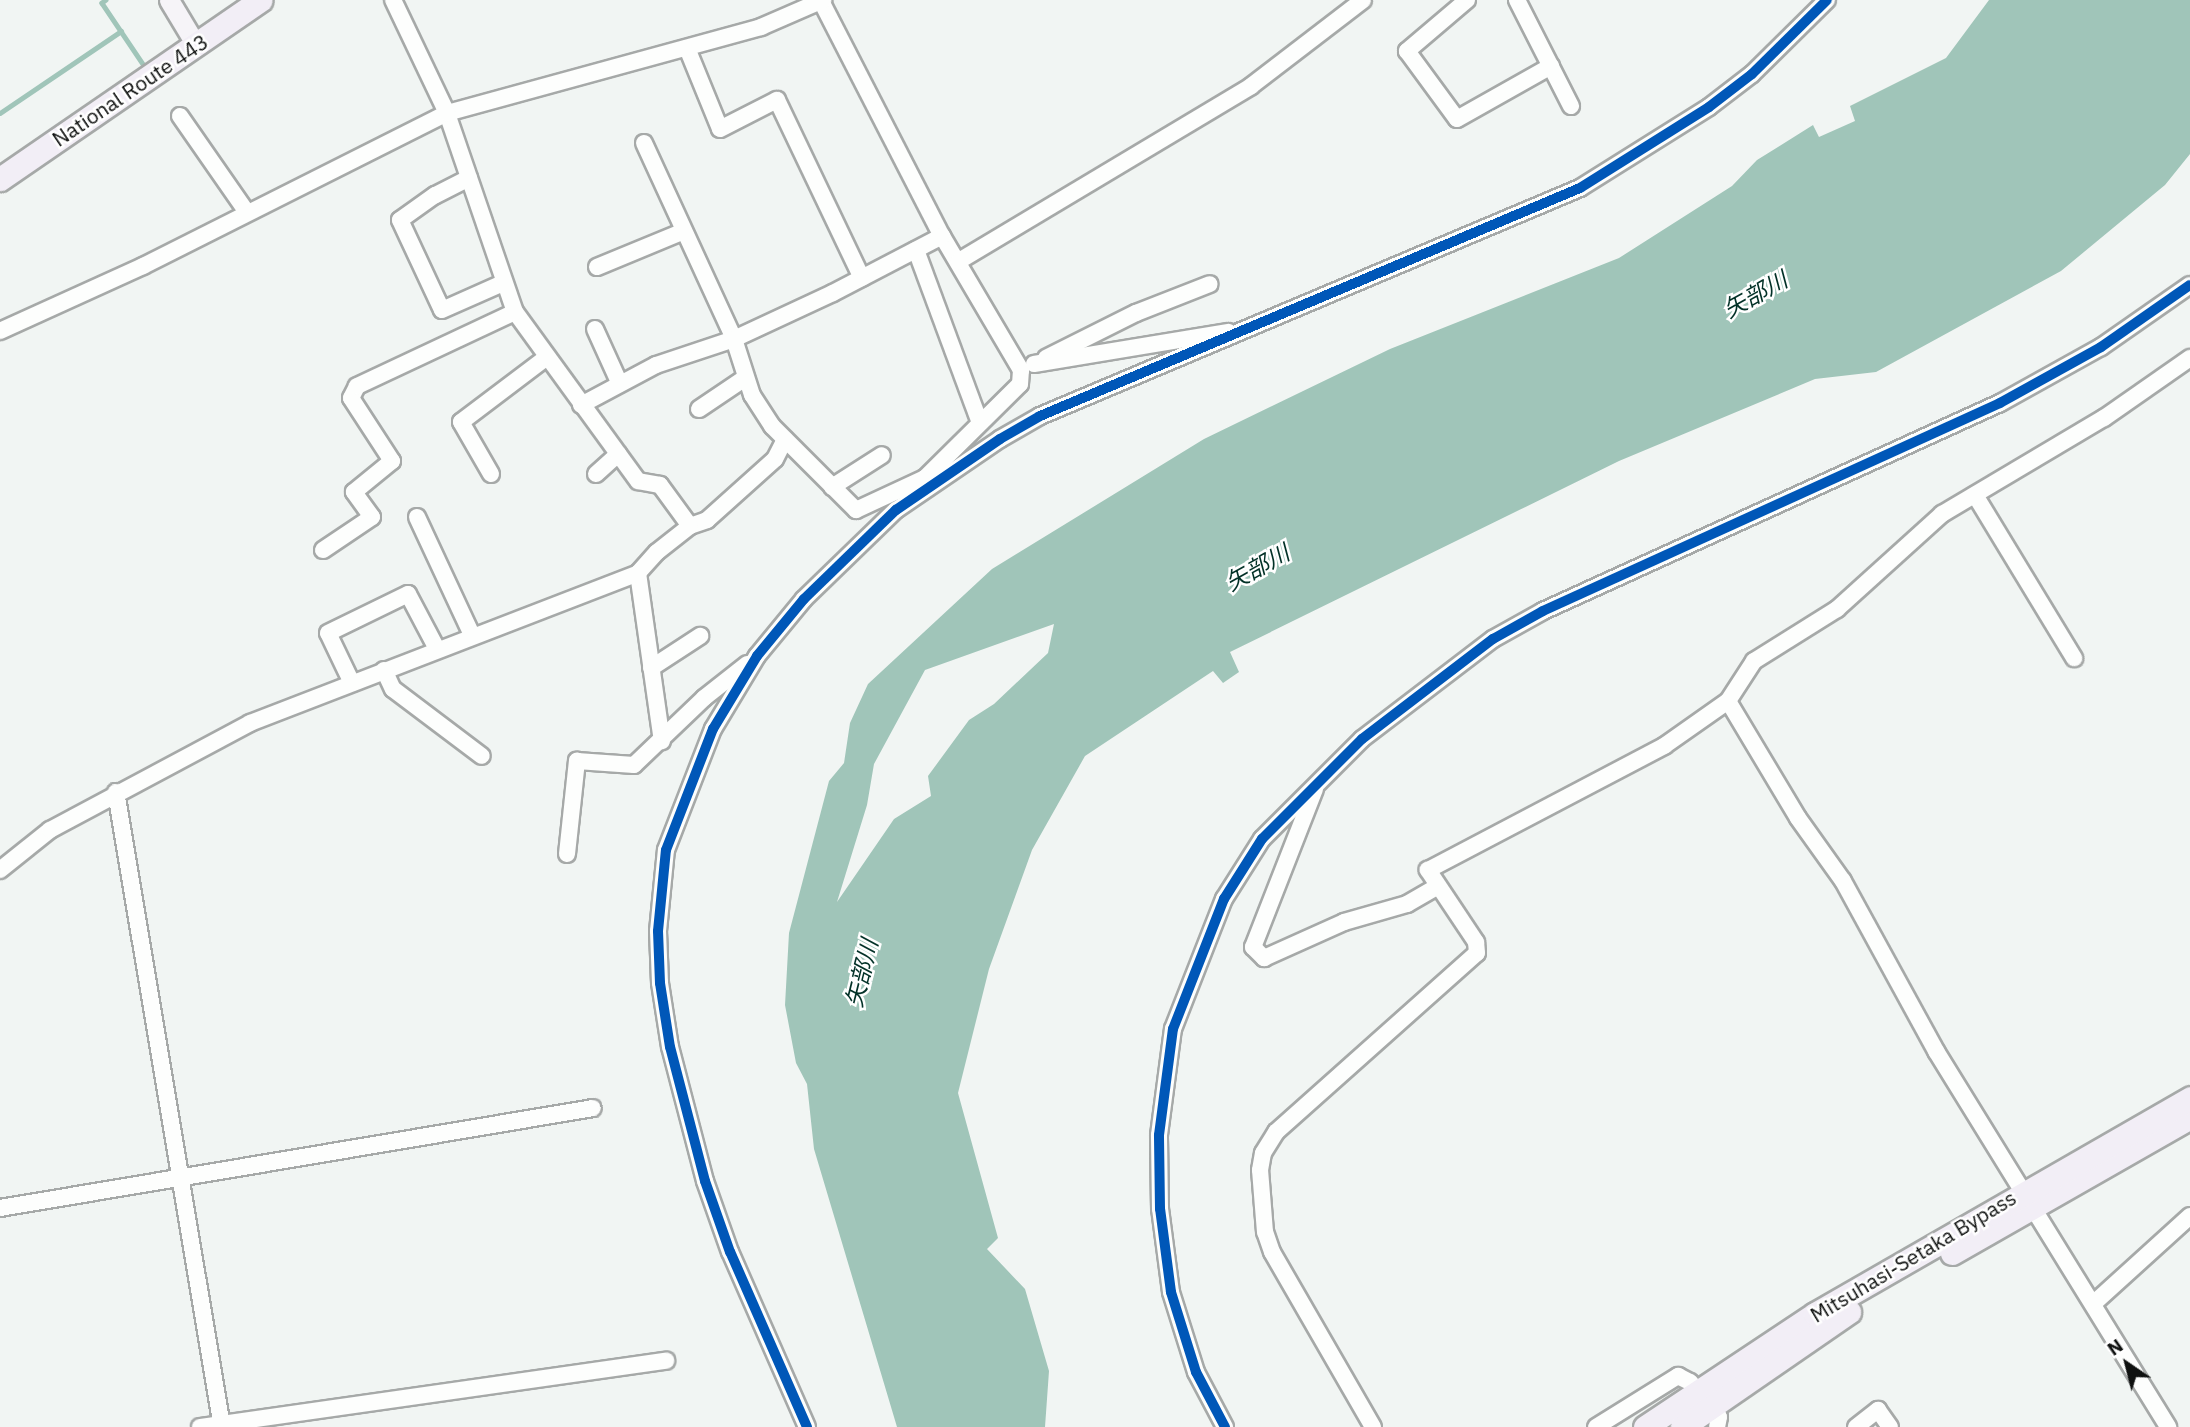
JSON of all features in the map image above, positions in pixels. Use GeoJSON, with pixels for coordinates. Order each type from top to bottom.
{"type":"FeatureCollection","features":[{"type":"Feature","properties":{"kind":"highway","name":"National Route 443"},"geometry":{"type":"LineString","coordinates":[[0,179],[260,0]]}},
{"type":"Feature","properties":{"kind":"highway","name":"Mitsuhasi-Setaka Bypass"},"geometry":{"type":"LineString","coordinates":[[1682,1427],[1824,1327],[2190,1098]]}},
{"type":"Feature","properties":{"kind":"highway","name":"Mitsuhasi-Setaka Bypass"},"geometry":{"type":"LineString","coordinates":[[2028,1198],[2190,1117]]}},
{"type":"Feature","properties":{"kind":"highway","name":"Mitsuhasi-Setaka Bypass"},"geometry":{"type":"LineString","coordinates":[[1644,1427],[1709,1408]]}},
{"type":"Feature","properties":{"kind":"main road"},"geometry":{"type":"LineString","coordinates":[[169,0],[196,45]]}},
{"type":"Feature","properties":{"kind":"street"},"geometry":{"type":"LineString","coordinates":[[393,0],[447,113],[515,312],[638,481],[660,485],[690,526]]}},
{"type":"Feature","properties":{"kind":"street"},"geometry":{"type":"LineString","coordinates":[[0,331],[143,266],[246,211],[447,113],[761,27],[791,5],[822,0],[942,236],[1027,367]]}},
{"type":"Feature","properties":{"kind":"street"},"geometry":{"type":"LineString","coordinates":[[959,261],[1251,86],[1363,0]]}},
{"type":"Feature","properties":{"kind":"street"},"geometry":{"type":"LineString","coordinates":[[1466,0],[1449,6],[1407,51],[1457,119],[1551,66]]}},
{"type":"Feature","properties":{"kind":"street"},"geometry":{"type":"LineString","coordinates":[[1517,0],[1571,106]]}},
{"type":"Feature","properties":{"kind":"street"},"geometry":{"type":"LineString","coordinates":[[644,143],[734,339],[746,378],[772,426],[856,510],[928,481],[1040,416],[1580,188],[1710,107],[1752,74],[1827,0]]}},
{"type":"Feature","properties":{"kind":"street"},"geometry":{"type":"LineString","coordinates":[[687,48],[720,129],[777,100],[862,278]]}},
{"type":"Feature","properties":{"kind":"street"},"geometry":{"type":"LineString","coordinates":[[180,116],[246,211]]}},
{"type":"Feature","properties":{"kind":"street"},"geometry":{"type":"LineString","coordinates":[[468,178],[435,194],[400,220],[442,310],[503,283]]}},
{"type":"Feature","properties":{"kind":"street"},"geometry":{"type":"LineString","coordinates":[[597,267],[684,231]]}},
{"type":"Feature","properties":{"kind":"street"},"geometry":{"type":"LineString","coordinates":[[581,404],[656,365],[734,339],[862,278],[942,236]]}},
{"type":"Feature","properties":{"kind":"street"},"geometry":{"type":"LineString","coordinates":[[916,250],[980,423]]}},
{"type":"Feature","properties":{"kind":"street"},"geometry":{"type":"LineString","coordinates":[[567,854],[577,761],[634,765],[662,741],[704,698],[757,656],[841,561],[928,481],[980,423],[1020,384],[1027,367],[1136,313],[1210,284]]}},
{"type":"Feature","properties":{"kind":"street"},"geometry":{"type":"LineString","coordinates":[[1225,1427],[1196,1372],[1169,1279],[1158,1168],[1161,1099],[1173,1029],[1224,899],[1262,839],[1317,783],[1398,709],[1513,628],[2000,403],[2139,323],[2190,285]]}},
{"type":"Feature","properties":{"kind":"street"},"geometry":{"type":"LineString","coordinates":[[323,550],[372,516],[354,492],[392,461],[351,398],[357,386],[515,312]]}},
{"type":"Feature","properties":{"kind":"street"},"geometry":{"type":"LineString","coordinates":[[595,329],[620,384]]}},
{"type":"Feature","properties":{"kind":"street"},"geometry":{"type":"LineString","coordinates":[[1027,367],[1245,330]]}},
{"type":"Feature","properties":{"kind":"street"},"geometry":{"type":"LineString","coordinates":[[491,474],[461,422],[547,357]]}},
{"type":"Feature","properties":{"kind":"street"},"geometry":{"type":"LineString","coordinates":[[1373,1427],[1272,1252],[1265,1232],[1260,1170],[1263,1153],[1276,1132],[1477,953],[1476,942],[1436,887],[1428,870],[1664,746],[1728,701],[1754,660],[1837,609],[1942,514],[2104,418],[2190,358]]}},
{"type":"Feature","properties":{"kind":"street"},"geometry":{"type":"LineString","coordinates":[[699,409],[746,378]]}},
{"type":"Feature","properties":{"kind":"street"},"geometry":{"type":"LineString","coordinates":[[0,870],[50,830],[250,723],[638,573],[657,552],[690,526],[707,520],[775,459],[785,439]]}},
{"type":"Feature","properties":{"kind":"street"},"geometry":{"type":"LineString","coordinates":[[596,474],[618,454]]}},
{"type":"Feature","properties":{"kind":"street"},"geometry":{"type":"LineString","coordinates":[[832,487],[882,454]]}},
{"type":"Feature","properties":{"kind":"street"},"geometry":{"type":"LineString","coordinates":[[1975,495],[2074,658]]}},
{"type":"Feature","properties":{"kind":"street"},"geometry":{"type":"LineString","coordinates":[[416,517],[472,635]]}},
{"type":"Feature","properties":{"kind":"street"},"geometry":{"type":"LineString","coordinates":[[638,573],[662,741]]}},
{"type":"Feature","properties":{"kind":"street"},"geometry":{"type":"LineString","coordinates":[[352,683],[328,633],[408,594],[437,649]]}},
{"type":"Feature","properties":{"kind":"street"},"geometry":{"type":"LineString","coordinates":[[651,668],[701,636]]}},
{"type":"Feature","properties":{"kind":"street"},"geometry":{"type":"LineString","coordinates":[[757,656],[713,729],[666,850],[658,931],[660,983],[673,1059],[705,1181],[758,1319],[807,1427]]}},
{"type":"Feature","properties":{"kind":"street"},"geometry":{"type":"LineString","coordinates":[[384,670],[393,689],[482,755]]}},
{"type":"Feature","properties":{"kind":"street"},"geometry":{"type":"LineString","coordinates":[[1728,701],[1798,818],[1843,881],[1936,1051],[2168,1427]]}},
{"type":"Feature","properties":{"kind":"street"},"geometry":{"type":"LineString","coordinates":[[1317,783],[1253,947],[1264,958],[1344,922],[1407,904],[1436,887]]}},
{"type":"Feature","properties":{"kind":"street"},"geometry":{"type":"LineString","coordinates":[[117,792],[222,1425]]}},
{"type":"Feature","properties":{"kind":"street"},"geometry":{"type":"LineString","coordinates":[[0,1208],[593,1108]]}},
{"type":"Feature","properties":{"kind":"street"},"geometry":{"type":"LineString","coordinates":[[2093,1304],[2190,1216]]}},
{"type":"Feature","properties":{"kind":"street"},"geometry":{"type":"LineString","coordinates":[[200,1427],[666,1361]]}},
{"type":"Feature","properties":{"kind":"street"},"geometry":{"type":"LineString","coordinates":[[1596,1427],[1678,1376],[1709,1408]]}},
{"type":"Feature","properties":{"kind":"street"},"geometry":{"type":"LineString","coordinates":[[1857,1427],[1878,1410],[1889,1427]]}},
{"type":"Feature","properties":{"kind":"water","name":"矢部川"},"geometry":{"type":"Polygon","coordinates":[[[1989,0],[2190,0],[2190,154],[2165,185],[2061,271],[1876,372],[1815,379],[1619,461],[1230,652],[1239,672],[1223,683],[1213,671],[1085,756],[1032,850],[989,969],[958,1093],[998,1238],[987,1249],[1025,1289],[1049,1371],[1045,1427],[897,1427],[814,1149],[807,1084],[796,1063],[785,1005],[789,933],[829,781],[844,763],[850,723],[868,684],[992,569],[1204,439],[1390,349],[1619,258],[1732,186],[1757,160],[1813,125],[1819,137],[1855,121],[1850,106],[1946,58],[1989,0]],[[1054,624],[925,670],[874,764],[867,805],[837,902],[894,819],[931,796],[928,776],[969,720],[994,704],[1048,653],[1054,624]]]}},
{"type":"Feature","properties":{"kind":"waterway"},"geometry":{"type":"LineString","coordinates":[[106,0],[102,3],[143,64]]}},
{"type":"Feature","properties":{"kind":"waterway"},"geometry":{"type":"LineString","coordinates":[[0,113],[121,31]]}},
{"type":"Feature","properties":{"kind":"cycle path"},"geometry":{"type":"LineString","coordinates":[[807,1427],[730,1252],[705,1181],[670,1047],[660,983],[658,931],[666,850],[713,729],[757,656],[804,599],[896,510],[1000,439],[1040,416],[1580,188],[1709,107],[1752,74],[1827,0]]}},
{"type":"Feature","properties":{"kind":"cycle path"},"geometry":{"type":"LineString","coordinates":[[1225,1427],[1196,1372],[1171,1292],[1160,1209],[1159,1135],[1173,1029],[1224,899],[1262,839],[1362,739],[1493,639],[1543,611],[2000,403],[2101,347],[2190,285]]}}]}
